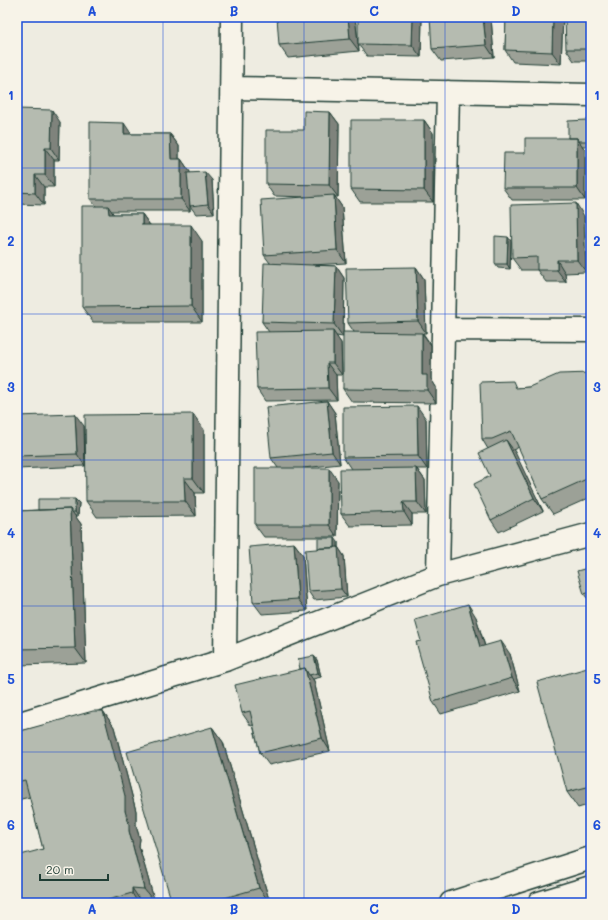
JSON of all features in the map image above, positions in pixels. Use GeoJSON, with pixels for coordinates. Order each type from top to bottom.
{"type":"FeatureCollection","features":[{"type":"Feature","properties":{"kind":"street"},"geometry":{"type":"LineString","coordinates":[[225,660],[232,17]]}},
{"type":"Feature","properties":{"kind":"street"},"geometry":{"type":"LineString","coordinates":[[231,88],[591,94]]}},
{"type":"Feature","properties":{"kind":"street"},"geometry":{"type":"LineString","coordinates":[[438,575],[448,92]]}},
{"type":"Feature","properties":{"kind":"street"},"geometry":{"type":"LineString","coordinates":[[443,329],[591,330]]}},
{"type":"Feature","properties":{"kind":"street"},"geometry":{"type":"LineString","coordinates":[[17,724],[225,660],[438,575],[591,534]]}},
{"type":"Feature","properties":{"kind":"street"},"geometry":{"type":"LineString","coordinates":[[451,903],[591,858]]}},
{"type":"Feature","properties":{"kind":"street"},"geometry":{"type":"LineString","coordinates":[[539,903],[591,887]]}},
{"type":"Feature","properties":{"kind":"building"},"geometry":{"type":"Polygon","coordinates":[[[277,17],[348,17],[350,39],[279,45],[277,17]]]}},
{"type":"Feature","properties":{"kind":"building"},"geometry":{"type":"Polygon","coordinates":[[[358,17],[413,17],[412,45],[358,44],[358,17]]]}},
{"type":"Feature","properties":{"kind":"building"},"geometry":{"type":"Polygon","coordinates":[[[430,17],[483,17],[486,45],[432,49],[430,17]]]}},
{"type":"Feature","properties":{"kind":"building"},"geometry":{"type":"Polygon","coordinates":[[[506,17],[553,17],[552,52],[505,50],[506,17]]]}},
{"type":"Feature","properties":{"kind":"building"},"geometry":{"type":"Polygon","coordinates":[[[565,17],[591,17],[591,49],[566,49],[565,17]]]}},
{"type":"Feature","properties":{"kind":"building"},"geometry":{"type":"Polygon","coordinates":[[[17,109],[52,110],[51,148],[45,148],[45,175],[35,175],[35,193],[17,192],[17,109]]]}},
{"type":"Feature","properties":{"kind":"building"},"geometry":{"type":"Polygon","coordinates":[[[304,111],[330,112],[329,185],[266,184],[266,130],[304,130],[304,111]]]}},
{"type":"Feature","properties":{"kind":"building"},"geometry":{"type":"Polygon","coordinates":[[[588,119],[591,119],[591,183],[588,119]]]}},
{"type":"Feature","properties":{"kind":"building"},"geometry":{"type":"Polygon","coordinates":[[[351,120],[424,120],[424,190],[351,189],[351,120]]]}},
{"type":"Feature","properties":{"kind":"building"},"geometry":{"type":"Polygon","coordinates":[[[587,120],[588,141],[579,141],[577,138],[568,138],[568,121],[587,120]]]}},
{"type":"Feature","properties":{"kind":"building"},"geometry":{"type":"Polygon","coordinates":[[[90,122],[124,123],[124,134],[170,134],[171,159],[181,159],[181,199],[90,199],[90,122]]]}},
{"type":"Feature","properties":{"kind":"building"},"geometry":{"type":"Polygon","coordinates":[[[525,138],[577,138],[577,188],[503,188],[504,153],[525,153],[525,138]]]}},
{"type":"Feature","properties":{"kind":"building"},"geometry":{"type":"Polygon","coordinates":[[[205,172],[208,204],[190,206],[187,173],[205,172]]]}},
{"type":"Feature","properties":{"kind":"building"},"geometry":{"type":"Polygon","coordinates":[[[334,195],[337,250],[264,255],[261,200],[334,195]]]}},
{"type":"Feature","properties":{"kind":"building"},"geometry":{"type":"Polygon","coordinates":[[[576,203],[577,260],[557,260],[557,270],[537,270],[537,257],[512,258],[511,205],[576,203]]]}},
{"type":"Feature","properties":{"kind":"building"},"geometry":{"type":"Polygon","coordinates":[[[82,206],[108,206],[109,214],[142,214],[142,225],[191,225],[191,306],[82,307],[82,206]]]}},
{"type":"Feature","properties":{"kind":"building"},"geometry":{"type":"Polygon","coordinates":[[[590,207],[591,260],[588,260],[590,207]]]}},
{"type":"Feature","properties":{"kind":"building"},"geometry":{"type":"Polygon","coordinates":[[[495,236],[508,237],[507,264],[495,264],[495,236]]]}},
{"type":"Feature","properties":{"kind":"building"},"geometry":{"type":"Polygon","coordinates":[[[264,263],[336,266],[334,324],[262,322],[264,263]]]}},
{"type":"Feature","properties":{"kind":"building"},"geometry":{"type":"Polygon","coordinates":[[[416,267],[418,321],[348,323],[346,268],[416,267]]]}},
{"type":"Feature","properties":{"kind":"building"},"geometry":{"type":"Polygon","coordinates":[[[333,331],[333,363],[327,363],[328,388],[257,389],[255,332],[333,331]]]}},
{"type":"Feature","properties":{"kind":"building"},"geometry":{"type":"Polygon","coordinates":[[[343,332],[422,333],[422,375],[427,375],[427,390],[343,389],[343,332]]]}},
{"type":"Feature","properties":{"kind":"building"},"geometry":{"type":"Polygon","coordinates":[[[591,373],[591,477],[542,499],[511,431],[492,439],[482,439],[480,382],[513,381],[516,388],[529,387],[559,374],[591,373]]]}},
{"type":"Feature","properties":{"kind":"building"},"geometry":{"type":"Polygon","coordinates":[[[327,401],[332,452],[271,458],[266,407],[327,401]]]}},
{"type":"Feature","properties":{"kind":"building"},"geometry":{"type":"Polygon","coordinates":[[[417,406],[418,456],[343,457],[343,407],[417,406]]]}},
{"type":"Feature","properties":{"kind":"building"},"geometry":{"type":"Polygon","coordinates":[[[75,414],[77,454],[17,456],[17,416],[75,414]]]}},
{"type":"Feature","properties":{"kind":"building"},"geometry":{"type":"Polygon","coordinates":[[[193,414],[193,478],[184,478],[185,501],[86,501],[85,415],[193,414]]]}},
{"type":"Feature","properties":{"kind":"building"},"geometry":{"type":"Polygon","coordinates":[[[506,440],[534,498],[491,520],[474,484],[490,476],[479,453],[506,440]]]}},
{"type":"Feature","properties":{"kind":"building"},"geometry":{"type":"Polygon","coordinates":[[[255,468],[329,468],[329,525],[255,525],[255,468]]]}},
{"type":"Feature","properties":{"kind":"building"},"geometry":{"type":"Polygon","coordinates":[[[416,468],[417,502],[403,502],[404,512],[341,514],[340,469],[416,468]]]}},
{"type":"Feature","properties":{"kind":"building"},"geometry":{"type":"Polygon","coordinates":[[[38,499],[75,499],[75,512],[72,512],[70,509],[38,510],[38,499]]]}},
{"type":"Feature","properties":{"kind":"building"},"geometry":{"type":"Polygon","coordinates":[[[70,509],[75,648],[17,649],[17,511],[70,509]]]}},
{"type":"Feature","properties":{"kind":"building"},"geometry":{"type":"Polygon","coordinates":[[[318,538],[335,538],[335,548],[318,548],[318,538]]]}},
{"type":"Feature","properties":{"kind":"building"},"geometry":{"type":"Polygon","coordinates":[[[294,543],[298,599],[253,602],[249,547],[294,543]]]}},
{"type":"Feature","properties":{"kind":"building"},"geometry":{"type":"Polygon","coordinates":[[[338,547],[341,589],[308,591],[305,550],[338,547]]]}},
{"type":"Feature","properties":{"kind":"building"},"geometry":{"type":"Polygon","coordinates":[[[591,567],[591,592],[584,594],[577,571],[591,567]]]}},
{"type":"Feature","properties":{"kind":"building"},"geometry":{"type":"Polygon","coordinates":[[[468,604],[480,647],[501,641],[512,678],[433,702],[416,642],[421,641],[415,620],[468,604]]]}},
{"type":"Feature","properties":{"kind":"building"},"geometry":{"type":"Polygon","coordinates":[[[314,656],[318,673],[309,675],[305,668],[300,669],[298,659],[314,656]]]}},
{"type":"Feature","properties":{"kind":"building"},"geometry":{"type":"Polygon","coordinates":[[[591,667],[591,786],[567,792],[537,682],[591,667]]]}},
{"type":"Feature","properties":{"kind":"building"},"geometry":{"type":"Polygon","coordinates":[[[305,668],[322,738],[260,753],[250,711],[242,713],[235,685],[305,668]]]}},
{"type":"Feature","properties":{"kind":"building"},"geometry":{"type":"Polygon","coordinates":[[[93,711],[103,711],[125,796],[125,811],[129,824],[129,831],[144,889],[132,888],[132,893],[108,900],[108,903],[17,903],[17,856],[43,849],[25,780],[17,782],[17,732],[93,711]]]}},
{"type":"Feature","properties":{"kind":"building"},"geometry":{"type":"Polygon","coordinates":[[[212,727],[259,888],[207,903],[172,903],[127,752],[212,727]]]}}]}
